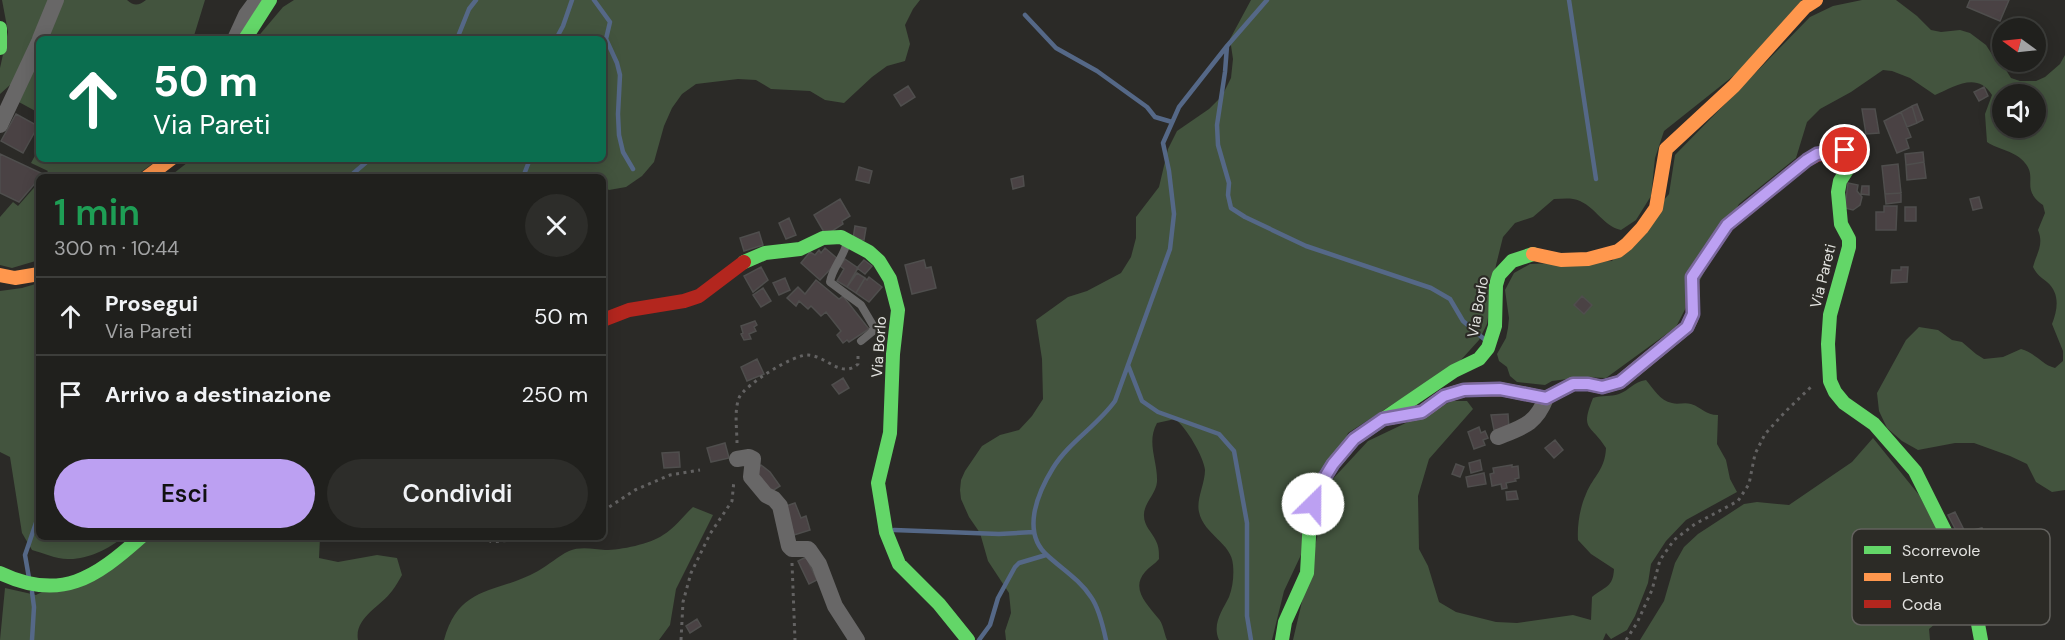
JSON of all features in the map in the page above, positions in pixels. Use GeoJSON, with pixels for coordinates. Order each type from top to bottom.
{"type":"FeatureCollection","features":[{"type":"Feature","properties":{"kind":"main road"},"geometry":{"type":"LineString","coordinates":[[247,36],[270,0]]}},
{"type":"Feature","properties":{"kind":"main road","name":"Via Borlo"},"geometry":{"type":"LineString","coordinates":[[1282,640],[1285,622],[1307,573],[1310,519],[1317,490],[1333,464],[1354,439],[1454,371],[1479,359],[1488,348],[1495,326],[1496,285],[1499,275],[1512,261],[1532,254],[1561,260],[1588,259],[1612,254],[1627,244],[1656,208],[1666,149],[1734,86],[1805,7],[1816,0]]}},
{"type":"Feature","properties":{"kind":"main road"},"geometry":{"type":"LineString","coordinates":[[0,28],[0,48]]}},
{"type":"Feature","properties":{"kind":"main road","name":"Via Pareti"},"geometry":{"type":"LineString","coordinates":[[1546,398],[1573,384],[1602,387],[1620,382],[1687,327],[1693,314],[1692,277],[1727,225],[1807,160],[1817,154],[1845,150],[1853,154],[1854,159],[1840,180],[1838,192],[1840,224],[1849,239],[1849,248],[1830,315],[1828,344],[1830,381]]}},
{"type":"Feature","properties":{"kind":"main road"},"geometry":{"type":"LineString","coordinates":[[151,174],[167,162]]}},
{"type":"Feature","properties":{"kind":"main road"},"geometry":{"type":"LineString","coordinates":[[606,319],[629,310],[684,301],[699,296],[747,259],[755,256],[800,249],[832,236],[848,239]]}},
{"type":"Feature","properties":{"kind":"main road","name":"Via Borlo"},"geometry":{"type":"LineString","coordinates":[[848,239],[868,252],[885,269],[898,310],[893,354],[890,433],[878,483],[886,532],[899,564],[939,604],[968,640]]}},
{"type":"Feature","properties":{"kind":"main road"},"geometry":{"type":"LineString","coordinates":[[0,275],[15,278],[36,274]]}},
{"type":"Feature","properties":{"kind":"main road"},"geometry":{"type":"LineString","coordinates":[[1830,381],[1844,404],[1874,424],[1915,471],[1944,529]]}},
{"type":"Feature","properties":{"kind":"main road"},"geometry":{"type":"LineString","coordinates":[[1383,419],[1422,412],[1444,396],[1464,390],[1500,389],[1546,398]]}},
{"type":"Feature","properties":{"kind":"main road"},"geometry":{"type":"LineString","coordinates":[[0,573],[29,586],[50,587],[78,582],[118,557],[138,540]]}},
{"type":"Feature","properties":{"kind":"main road"},"geometry":{"type":"LineString","coordinates":[[1978,625],[1981,640]]}},
{"type":"Feature","properties":{"kind":"street"},"geometry":{"type":"LineString","coordinates":[[42,36],[56,0]]}},
{"type":"Feature","properties":{"kind":"street"},"geometry":{"type":"LineString","coordinates":[[236,36],[246,15],[257,0]]}},
{"type":"Feature","properties":{"kind":"street"},"geometry":{"type":"LineString","coordinates":[[0,125],[36,48]]}},
{"type":"Feature","properties":{"kind":"street"},"geometry":{"type":"LineString","coordinates":[[1498,437],[1533,421],[1542,409],[1546,398]]}},
{"type":"Feature","properties":{"kind":"street"},"geometry":{"type":"LineString","coordinates":[[737,459],[750,457],[753,459],[751,477],[766,495],[780,506],[787,541],[792,549],[810,551],[819,564],[835,606],[856,640]]}},
{"type":"Feature","properties":{"kind":"lane"},"geometry":{"type":"LineString","coordinates":[[848,239],[844,255],[831,276],[830,282],[861,304],[874,327],[872,332],[861,341]]}},
{"type":"Feature","properties":{"kind":"path"},"geometry":{"type":"LineString","coordinates":[[681,640],[683,602],[691,573],[710,534],[732,501],[737,459],[737,407],[744,389],[800,356],[812,356],[842,370],[850,370],[858,364],[861,341]]}},
{"type":"Feature","properties":{"kind":"path"},"geometry":{"type":"LineString","coordinates":[[1626,640],[1637,624],[1652,590],[1660,560],[1674,540],[1695,524],[1738,501],[1749,484],[1755,454],[1765,435],[1813,386],[1830,381]]}},
{"type":"Feature","properties":{"kind":"path"},"geometry":{"type":"LineString","coordinates":[[606,509],[635,490],[670,475],[700,470]]}},
{"type":"Feature","properties":{"kind":"path"},"geometry":{"type":"LineString","coordinates":[[488,540],[492,542],[510,540]]}},
{"type":"Feature","properties":{"kind":"path"},"geometry":{"type":"LineString","coordinates":[[792,549],[795,640]]}},
{"type":"Feature","properties":{"kind":"green space"},"geometry":{"type":"Polygon","coordinates":[[[2,0],[127,0],[136,4],[146,0],[205,0],[194,36],[36,36],[36,111],[17,101],[16,86],[10,85],[0,94],[0,68],[8,32],[2,0]]]}},
{"type":"Feature","properties":{"kind":"green space"},"geometry":{"type":"Polygon","coordinates":[[[294,0],[920,0],[905,25],[910,44],[905,61],[887,66],[844,103],[825,100],[810,91],[771,89],[756,80],[738,79],[696,84],[682,94],[672,108],[664,126],[654,162],[642,176],[626,187],[609,190],[606,188],[606,174],[577,173],[173,174],[188,162],[606,162],[606,36],[259,36],[283,7],[294,0]]]}},
{"type":"Feature","properties":{"kind":"green space"},"geometry":{"type":"Polygon","coordinates":[[[1251,0],[1802,0],[1737,73],[1664,131],[1655,158],[1651,196],[1636,220],[1621,230],[1608,224],[1580,201],[1554,199],[1533,217],[1515,223],[1503,237],[1496,265],[1487,324],[1479,340],[1460,361],[1348,433],[1300,557],[1284,591],[1272,640],[1219,640],[1217,623],[1229,597],[1233,565],[1228,551],[1202,520],[1198,507],[1205,475],[1204,464],[1189,435],[1175,419],[1157,423],[1152,438],[1157,482],[1145,507],[1144,520],[1157,543],[1159,559],[1145,572],[1139,585],[1142,596],[1160,620],[1167,640],[1006,640],[1005,631],[1011,613],[1009,593],[988,561],[980,533],[961,499],[961,480],[982,446],[1000,435],[1019,430],[1043,399],[1042,359],[1036,320],[1068,297],[1087,291],[1121,273],[1131,257],[1136,238],[1136,217],[1159,187],[1168,149],[1177,131],[1209,109],[1222,96],[1231,78],[1233,59],[1230,39],[1251,0]]]}},
{"type":"Feature","properties":{"kind":"green space"},"geometry":{"type":"Polygon","coordinates":[[[1862,0],[1896,0],[1931,30],[1941,32],[1960,30],[1970,33],[1986,45],[1992,54],[1992,72],[2007,72],[2011,78],[2020,81],[2036,81],[2045,77],[2060,64],[2065,55],[2065,490],[2052,492],[2036,482],[2027,464],[1974,443],[1955,443],[1918,450],[1902,441],[1887,428],[1879,411],[1877,393],[1906,340],[1919,327],[1938,330],[1952,340],[1962,342],[1984,359],[2003,357],[2021,349],[2055,368],[2063,361],[2063,351],[2052,324],[2056,313],[2056,296],[2051,286],[2033,267],[2040,244],[2038,230],[2045,213],[2043,205],[2032,194],[2029,168],[2025,163],[2012,153],[1987,142],[1985,114],[1992,95],[1986,88],[1972,82],[1957,85],[1935,95],[1910,78],[1883,70],[1851,92],[1820,109],[1807,122],[1796,158],[1739,204],[1676,327],[1606,378],[1583,377],[1552,381],[1545,385],[1517,382],[1510,376],[1507,367],[1499,361],[1497,354],[1506,338],[1509,318],[1505,290],[1514,273],[1530,264],[1612,261],[1669,194],[1675,155],[1810,17],[1833,6],[1862,0]]]}},
{"type":"Feature","properties":{"kind":"green space"},"geometry":{"type":"Polygon","coordinates":[[[36,154],[36,162],[155,162],[138,174],[46,174],[48,171],[31,163],[36,154]]]}},
{"type":"Feature","properties":{"kind":"green space"},"geometry":{"type":"Polygon","coordinates":[[[36,185],[36,261],[12,268],[0,265],[0,217],[13,202],[18,206],[36,185]]]}},
{"type":"Feature","properties":{"kind":"green space"},"geometry":{"type":"Polygon","coordinates":[[[36,284],[36,540],[119,540],[98,552],[77,559],[65,559],[32,550],[22,533],[10,457],[0,452],[0,291],[36,284]]]}},
{"type":"Feature","properties":{"kind":"green space"},"geometry":{"type":"Polygon","coordinates":[[[1646,380],[1657,394],[1668,402],[1691,404],[1710,414],[1718,415],[1717,444],[1726,460],[1730,479],[1737,492],[1686,520],[1666,541],[1651,564],[1648,583],[1627,630],[1611,639],[1606,633],[1603,640],[1293,640],[1330,482],[1368,441],[1452,401],[1467,401],[1473,409],[1429,459],[1418,496],[1419,549],[1428,566],[1439,602],[1456,612],[1496,622],[1517,623],[1573,615],[1591,620],[1592,597],[1610,583],[1614,569],[1591,554],[1578,540],[1582,505],[1601,467],[1606,448],[1589,426],[1587,416],[1593,398],[1619,394],[1638,382],[1646,380]]]}},
{"type":"Feature","properties":{"kind":"green space"},"geometry":{"type":"Polygon","coordinates":[[[1873,438],[1919,495],[1936,529],[1852,529],[1852,625],[1934,625],[1929,629],[1930,640],[1640,640],[1664,601],[1675,563],[1684,547],[1698,534],[1744,504],[1757,502],[1789,505],[1852,462],[1873,438]]]}},
{"type":"Feature","properties":{"kind":"green space"},"geometry":{"type":"Polygon","coordinates":[[[693,507],[713,515],[676,589],[670,625],[659,640],[444,640],[459,609],[481,593],[538,571],[573,549],[612,550],[651,541],[671,529],[693,507]]]}},
{"type":"Feature","properties":{"kind":"green space"},"geometry":{"type":"Polygon","coordinates":[[[144,540],[320,540],[319,558],[338,562],[377,555],[397,558],[402,575],[387,597],[364,619],[358,632],[358,640],[0,640],[5,588],[36,595],[144,540]]]}},
{"type":"Feature","properties":{"kind":"building"},"geometry":{"type":"Polygon","coordinates":[[[1970,0],[2009,0],[2001,18],[1993,18],[1967,7],[1970,0]]]}},
{"type":"Feature","properties":{"kind":"building"},"geometry":{"type":"Polygon","coordinates":[[[908,86],[915,97],[901,106],[894,95],[908,86]]]}},
{"type":"Feature","properties":{"kind":"building"},"geometry":{"type":"Polygon","coordinates":[[[1984,87],[1988,96],[1979,101],[1974,92],[1984,87]]]}},
{"type":"Feature","properties":{"kind":"building"},"geometry":{"type":"Polygon","coordinates":[[[1917,104],[1923,120],[1917,123],[1912,106],[1917,104]]]}},
{"type":"Feature","properties":{"kind":"building"},"geometry":{"type":"Polygon","coordinates":[[[1912,106],[1917,123],[1907,127],[1901,112],[1912,106]]]}},
{"type":"Feature","properties":{"kind":"building"},"geometry":{"type":"Polygon","coordinates":[[[1862,109],[1875,109],[1879,133],[1866,134],[1862,109]]]}},
{"type":"Feature","properties":{"kind":"building"},"geometry":{"type":"Polygon","coordinates":[[[1901,112],[1911,137],[1906,139],[1909,148],[1897,153],[1884,121],[1901,112]]]}},
{"type":"Feature","properties":{"kind":"building"},"geometry":{"type":"Polygon","coordinates":[[[16,114],[36,125],[36,130],[23,153],[1,141],[16,114]]]}},
{"type":"Feature","properties":{"kind":"building"},"geometry":{"type":"Polygon","coordinates":[[[1923,152],[1924,162],[1906,165],[1905,154],[1923,152]]]}},
{"type":"Feature","properties":{"kind":"building"},"geometry":{"type":"Polygon","coordinates":[[[0,154],[43,174],[36,174],[36,182],[19,202],[0,193],[0,154]]]}},
{"type":"Feature","properties":{"kind":"building"},"geometry":{"type":"Polygon","coordinates":[[[1924,162],[1926,178],[1907,180],[1906,165],[1924,162]]]}},
{"type":"Feature","properties":{"kind":"building"},"geometry":{"type":"Polygon","coordinates":[[[1898,164],[1901,193],[1885,194],[1882,166],[1898,164]]]}},
{"type":"Feature","properties":{"kind":"building"},"geometry":{"type":"Polygon","coordinates":[[[859,167],[872,171],[869,183],[856,180],[859,167]]]}},
{"type":"Feature","properties":{"kind":"building"},"geometry":{"type":"Polygon","coordinates":[[[1023,176],[1024,186],[1013,189],[1011,179],[1023,176]]]}},
{"type":"Feature","properties":{"kind":"building"},"geometry":{"type":"Polygon","coordinates":[[[1848,183],[1858,185],[1857,191],[1862,197],[1860,205],[1853,210],[1845,208],[1848,183]]]}},
{"type":"Feature","properties":{"kind":"building"},"geometry":{"type":"Polygon","coordinates":[[[1862,186],[1869,186],[1869,195],[1861,194],[1862,186]]]}},
{"type":"Feature","properties":{"kind":"building"},"geometry":{"type":"Polygon","coordinates":[[[1901,193],[1901,202],[1886,204],[1885,194],[1901,193]]]}},
{"type":"Feature","properties":{"kind":"building"},"geometry":{"type":"Polygon","coordinates":[[[1979,197],[1982,208],[1973,210],[1970,199],[1979,197]]]}},
{"type":"Feature","properties":{"kind":"building"},"geometry":{"type":"Polygon","coordinates":[[[840,199],[850,216],[842,221],[843,224],[829,233],[824,232],[814,215],[840,199]]]}},
{"type":"Feature","properties":{"kind":"building"},"geometry":{"type":"Polygon","coordinates":[[[1884,206],[1897,206],[1896,230],[1876,230],[1876,212],[1884,212],[1884,206]]]}},
{"type":"Feature","properties":{"kind":"building"},"geometry":{"type":"Polygon","coordinates":[[[1905,207],[1916,207],[1916,221],[1905,221],[1905,207]]]}},
{"type":"Feature","properties":{"kind":"building"},"geometry":{"type":"Polygon","coordinates":[[[789,218],[796,235],[786,239],[779,223],[789,218]]]}},
{"type":"Feature","properties":{"kind":"building"},"geometry":{"type":"Polygon","coordinates":[[[855,226],[866,228],[864,240],[853,239],[855,226]]]}},
{"type":"Feature","properties":{"kind":"building"},"geometry":{"type":"Polygon","coordinates":[[[759,232],[763,245],[744,251],[740,238],[759,232]]]}},
{"type":"Feature","properties":{"kind":"building"},"geometry":{"type":"Polygon","coordinates":[[[825,248],[839,260],[820,280],[801,263],[810,252],[815,255],[819,250],[821,253],[825,248]]]}},
{"type":"Feature","properties":{"kind":"building"},"geometry":{"type":"Polygon","coordinates":[[[845,259],[858,268],[847,287],[837,281],[844,269],[840,266],[845,259]]]}},
{"type":"Feature","properties":{"kind":"building"},"geometry":{"type":"Polygon","coordinates":[[[864,260],[872,266],[865,274],[857,268],[864,260]]]}},
{"type":"Feature","properties":{"kind":"building"},"geometry":{"type":"Polygon","coordinates":[[[924,260],[926,268],[931,267],[936,288],[912,294],[905,265],[924,260]]]}},
{"type":"Feature","properties":{"kind":"building"},"geometry":{"type":"Polygon","coordinates":[[[761,267],[768,280],[753,292],[744,276],[761,267]]]}},
{"type":"Feature","properties":{"kind":"building"},"geometry":{"type":"Polygon","coordinates":[[[1901,267],[1908,267],[1907,282],[1891,283],[1892,270],[1901,270],[1901,267]]]}},
{"type":"Feature","properties":{"kind":"building"},"geometry":{"type":"Polygon","coordinates":[[[857,273],[865,278],[856,293],[847,287],[857,273]]]}},
{"type":"Feature","properties":{"kind":"building"},"geometry":{"type":"Polygon","coordinates":[[[869,277],[882,287],[869,302],[856,293],[865,278],[867,280],[869,277]]]}},
{"type":"Feature","properties":{"kind":"building"},"geometry":{"type":"Polygon","coordinates":[[[785,278],[790,290],[779,295],[773,283],[785,278]]]}},
{"type":"Feature","properties":{"kind":"building"},"geometry":{"type":"Polygon","coordinates":[[[816,280],[839,299],[843,296],[869,329],[849,342],[847,340],[843,343],[837,335],[841,331],[826,312],[821,316],[811,306],[808,309],[799,301],[796,306],[787,298],[798,287],[805,294],[816,280]]]}},
{"type":"Feature","properties":{"kind":"building"},"geometry":{"type":"Polygon","coordinates":[[[763,288],[771,301],[761,307],[753,295],[763,288]]]}},
{"type":"Feature","properties":{"kind":"building"},"geometry":{"type":"Polygon","coordinates":[[[1582,296],[1592,305],[1584,314],[1574,305],[1582,296]]]}},
{"type":"Feature","properties":{"kind":"building"},"geometry":{"type":"Polygon","coordinates":[[[755,321],[756,331],[749,334],[751,339],[744,340],[741,326],[755,321]]]}},
{"type":"Feature","properties":{"kind":"building"},"geometry":{"type":"Polygon","coordinates":[[[757,359],[764,374],[747,381],[741,367],[757,359]]]}},
{"type":"Feature","properties":{"kind":"building"},"geometry":{"type":"Polygon","coordinates":[[[843,378],[849,388],[839,394],[832,385],[843,378]]]}},
{"type":"Feature","properties":{"kind":"building"},"geometry":{"type":"Polygon","coordinates":[[[1508,414],[1509,428],[1494,430],[1491,415],[1508,414]]]}},
{"type":"Feature","properties":{"kind":"building"},"geometry":{"type":"Polygon","coordinates":[[[1479,427],[1481,433],[1485,431],[1488,438],[1483,440],[1485,445],[1474,449],[1468,432],[1479,427]]]}},
{"type":"Feature","properties":{"kind":"building"},"geometry":{"type":"Polygon","coordinates":[[[1555,440],[1563,450],[1554,458],[1545,448],[1555,440]]]}},
{"type":"Feature","properties":{"kind":"building"},"geometry":{"type":"Polygon","coordinates":[[[725,443],[729,458],[711,462],[707,448],[725,443]]]}},
{"type":"Feature","properties":{"kind":"building"},"geometry":{"type":"Polygon","coordinates":[[[679,452],[680,467],[664,468],[662,453],[679,452]]]}},
{"type":"Feature","properties":{"kind":"building"},"geometry":{"type":"Polygon","coordinates":[[[1480,460],[1482,470],[1471,473],[1469,463],[1480,460]]]}},
{"type":"Feature","properties":{"kind":"building"},"geometry":{"type":"Polygon","coordinates":[[[1456,464],[1464,467],[1460,477],[1452,474],[1456,464]]]}},
{"type":"Feature","properties":{"kind":"building"},"geometry":{"type":"Polygon","coordinates":[[[761,465],[770,472],[780,486],[769,493],[753,474],[761,465]]]}},
{"type":"Feature","properties":{"kind":"building"},"geometry":{"type":"Polygon","coordinates":[[[1512,465],[1512,467],[1518,466],[1519,478],[1506,483],[1507,488],[1502,489],[1501,484],[1492,486],[1490,474],[1494,473],[1493,468],[1512,465]]]}},
{"type":"Feature","properties":{"kind":"building"},"geometry":{"type":"Polygon","coordinates":[[[1484,473],[1486,484],[1468,487],[1466,477],[1484,473]]]}},
{"type":"Feature","properties":{"kind":"building"},"geometry":{"type":"Polygon","coordinates":[[[1516,491],[1518,499],[1507,500],[1506,492],[1516,491]]]}},
{"type":"Feature","properties":{"kind":"building"},"geometry":{"type":"Polygon","coordinates":[[[795,503],[801,518],[806,516],[810,530],[794,535],[786,506],[795,503]]]}},
{"type":"Feature","properties":{"kind":"building"},"geometry":{"type":"Polygon","coordinates":[[[1955,512],[1964,529],[1955,529],[1948,515],[1955,512]]]}},
{"type":"Feature","properties":{"kind":"building"},"geometry":{"type":"Polygon","coordinates":[[[806,557],[817,580],[809,584],[798,561],[806,557]]]}},
{"type":"Feature","properties":{"kind":"building"},"geometry":{"type":"Polygon","coordinates":[[[697,619],[701,626],[690,633],[686,626],[697,619]]]}},
{"type":"Feature","properties":{"kind":"waterway"},"geometry":{"type":"LineString","coordinates":[[458,36],[469,9],[476,0]]}},
{"type":"Feature","properties":{"kind":"waterway"},"geometry":{"type":"LineString","coordinates":[[558,36],[572,0]]}},
{"type":"Feature","properties":{"kind":"waterway"},"geometry":{"type":"LineString","coordinates":[[594,0],[610,22],[606,39],[620,75],[619,135],[623,152],[633,169]]}},
{"type":"Feature","properties":{"kind":"waterway"},"geometry":{"type":"LineString","coordinates":[[1106,640],[1094,601],[1082,585],[1040,547],[1033,525],[1037,501],[1047,478],[1060,459],[1115,401],[1170,249],[1174,214],[1163,143],[1179,107],[1267,0]]}},
{"type":"Feature","properties":{"kind":"waterway"},"geometry":{"type":"LineString","coordinates":[[1569,0],[1596,179]]}},
{"type":"Feature","properties":{"kind":"waterway"},"geometry":{"type":"LineString","coordinates":[[1025,15],[1056,48],[1097,71],[1147,107],[1155,117],[1172,122]]}},
{"type":"Feature","properties":{"kind":"waterway"},"geometry":{"type":"LineString","coordinates":[[1227,46],[1217,125],[1218,145],[1229,183],[1228,195],[1231,208],[1306,246],[1431,288],[1450,299],[1463,321],[1484,339]]}},
{"type":"Feature","properties":{"kind":"waterway"},"geometry":{"type":"LineString","coordinates":[[352,174],[366,162]]}},
{"type":"Feature","properties":{"kind":"waterway"},"geometry":{"type":"LineString","coordinates":[[524,174],[529,162]]}},
{"type":"Feature","properties":{"kind":"waterway"},"geometry":{"type":"LineString","coordinates":[[1128,365],[1142,401],[1158,412],[1219,434],[1234,451],[1247,523],[1247,616],[1251,640]]}},
{"type":"Feature","properties":{"kind":"waterway"},"geometry":{"type":"LineString","coordinates":[[29,578],[25,555],[36,523]]}},
{"type":"Feature","properties":{"kind":"waterway"},"geometry":{"type":"LineString","coordinates":[[894,530],[999,534],[1033,532]]}},
{"type":"Feature","properties":{"kind":"waterway"},"geometry":{"type":"LineString","coordinates":[[979,640],[990,625],[998,598],[1015,567],[1019,563],[1046,555]]}},
{"type":"Feature","properties":{"kind":"waterway"},"geometry":{"type":"LineString","coordinates":[[32,592],[34,607],[32,640]]}},
{"type":"Feature","properties":{"kind":"traffic: fast"},"geometry":{"type":"LineString","coordinates":[[247,36],[270,0]]}},
{"type":"Feature","properties":{"kind":"traffic: fast"},"geometry":{"type":"LineString","coordinates":[[0,28],[0,48]]}},
{"type":"Feature","properties":{"kind":"traffic: fast"},"geometry":{"type":"LineString","coordinates":[[1840,151],[1850,151],[1854,159],[1840,181],[1838,192],[1841,224],[1849,239],[1849,247],[1830,315],[1828,344],[1830,381],[1844,403],[1874,424],[1915,471],[1944,529]]}},
{"type":"Feature","properties":{"kind":"traffic: fast"},"geometry":{"type":"LineString","coordinates":[[744,262],[765,253],[800,249],[823,238],[841,237],[869,252],[879,261],[890,279],[898,310],[893,354],[890,433],[878,483],[886,532],[899,564],[939,604],[968,640]]}},
{"type":"Feature","properties":{"kind":"traffic: fast"},"geometry":{"type":"LineString","coordinates":[[1282,640],[1285,622],[1307,573],[1310,519],[1317,490],[1333,464],[1354,439],[1454,371],[1479,359],[1488,348],[1495,326],[1496,285],[1499,275],[1512,261],[1533,254]]}},
{"type":"Feature","properties":{"kind":"traffic: fast"},"geometry":{"type":"LineString","coordinates":[[0,573],[41,585],[59,585],[76,581],[108,564],[138,540]]}},
{"type":"Feature","properties":{"kind":"traffic: fast"},"geometry":{"type":"LineString","coordinates":[[1978,625],[1981,640]]}},
{"type":"Feature","properties":{"kind":"traffic: slow"},"geometry":{"type":"LineString","coordinates":[[1533,254],[1561,260],[1588,259],[1618,251],[1627,244],[1656,208],[1666,149],[1734,86],[1805,7],[1816,0]]}},
{"type":"Feature","properties":{"kind":"traffic: slow"},"geometry":{"type":"LineString","coordinates":[[151,174],[167,162]]}},
{"type":"Feature","properties":{"kind":"traffic: slow"},"geometry":{"type":"LineString","coordinates":[[0,275],[15,278],[36,274]]}},
{"type":"Feature","properties":{"kind":"traffic: slow"},"geometry":{"type":"LineString","coordinates":[[1383,419],[1422,412],[1444,396],[1464,390],[1500,389],[1546,398],[1573,384],[1602,387],[1620,382],[1687,327],[1691,319]]}},
{"type":"Feature","properties":{"kind":"traffic: jam"},"geometry":{"type":"LineString","coordinates":[[1691,319],[1693,314],[1692,277],[1727,225],[1807,160],[1817,155],[1840,151]]}},
{"type":"Feature","properties":{"kind":"traffic: jam"},"geometry":{"type":"LineString","coordinates":[[606,319],[629,310],[684,301],[699,296],[744,262]]}},
{"type":"Feature","properties":{"kind":"route"},"geometry":{"type":"LineString","coordinates":[[1313,504],[1317,490],[1333,464],[1354,439],[1383,419],[1422,412],[1444,396],[1464,390],[1500,389],[1546,398],[1573,384],[1602,387],[1620,382],[1687,327],[1693,314],[1692,277],[1727,225],[1807,160],[1817,154],[1845,150]]}}]}
